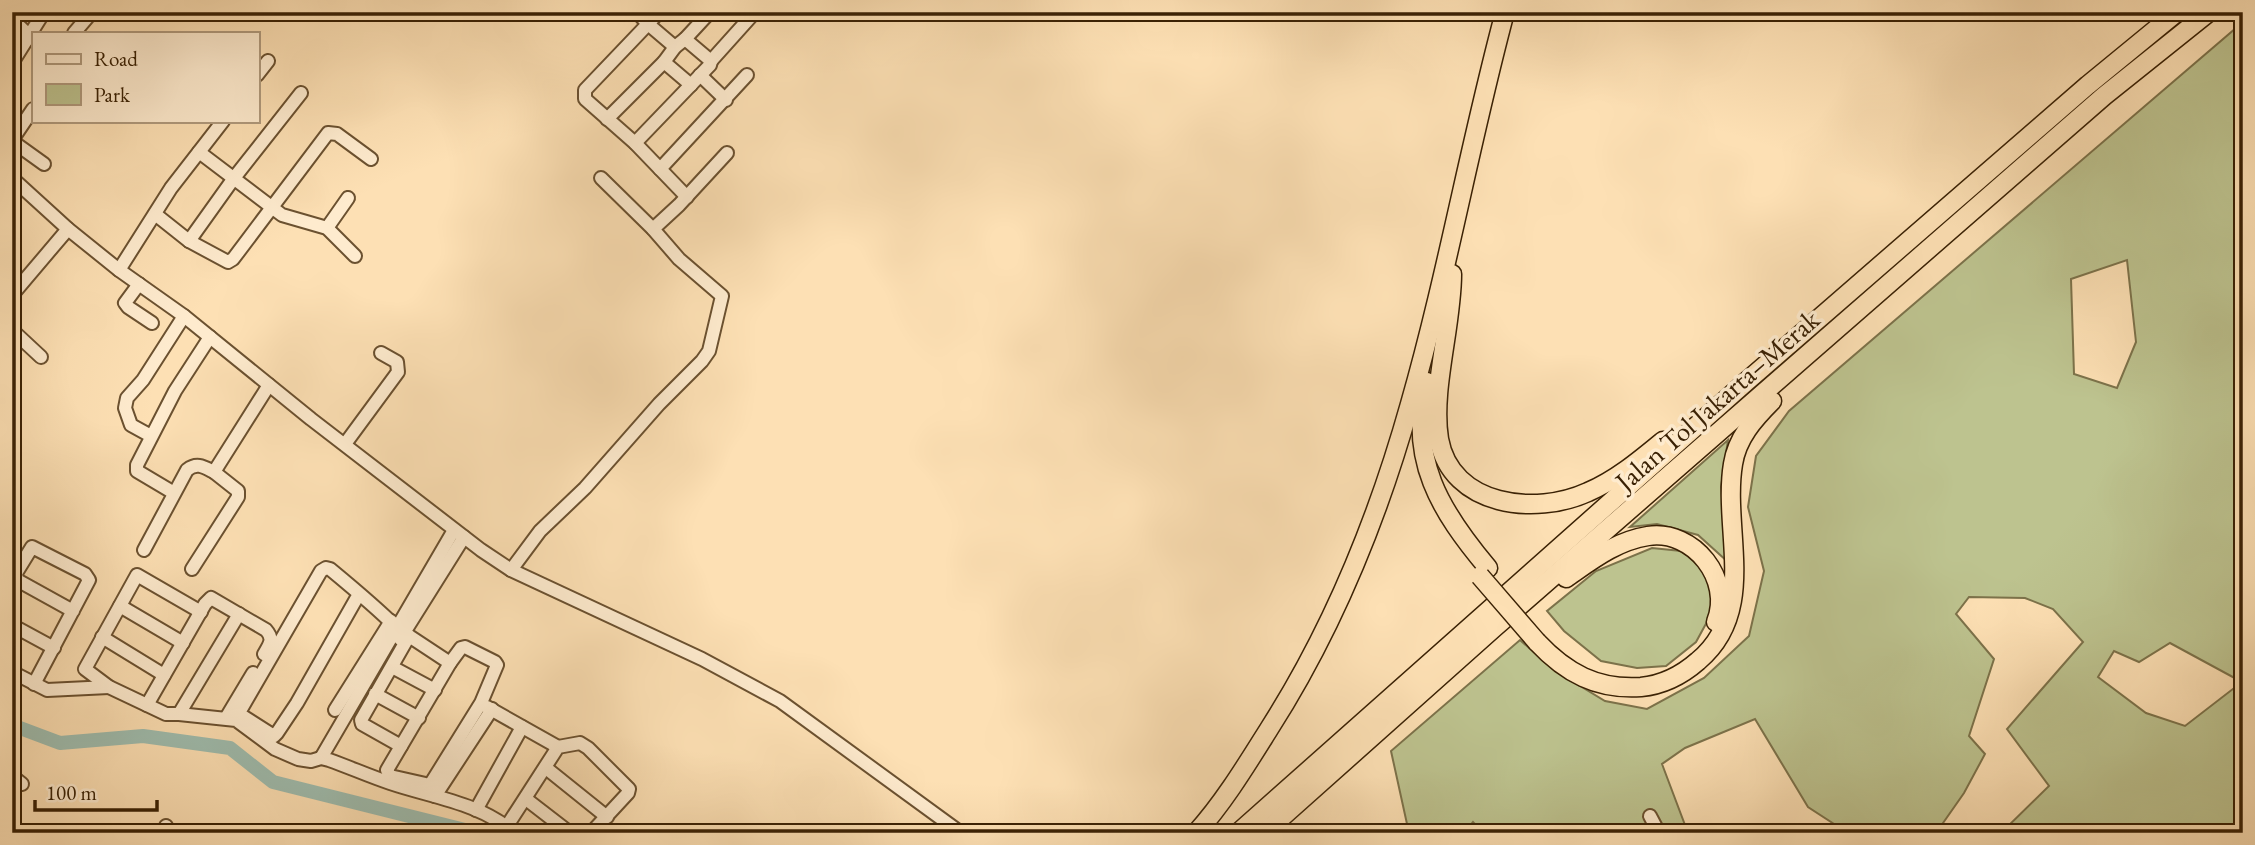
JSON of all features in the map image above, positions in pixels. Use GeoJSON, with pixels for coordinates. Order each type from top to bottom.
{"type":"FeatureCollection","features":[{"type":"Feature","properties":{"kind":"highway"},"geometry":{"type":"LineString","coordinates":[[1196,833],[1245,767],[1294,691],[1335,611],[1364,541],[1410,406],[1505,12]]}},
{"type":"Feature","properties":{"kind":"highway"},"geometry":{"type":"LineString","coordinates":[[1484,572],[1440,504],[1431,483],[1424,457],[1421,424],[1424,390],[1486,116],[1513,12]]}},
{"type":"Feature","properties":{"kind":"highway","name":"Jalan Tol Jakarta–Merak"},"geometry":{"type":"LineString","coordinates":[[1238,833],[1747,381],[2088,85],[2177,12]]}},
{"type":"Feature","properties":{"kind":"highway","name":"Jalan Tol Jakarta–Merak"},"geometry":{"type":"LineString","coordinates":[[1264,833],[1495,627],[1840,329],[2104,96],[2209,12]]}},
{"type":"Feature","properties":{"kind":"highway"},"geometry":{"type":"LineString","coordinates":[[1452,274],[1452,294],[1438,401],[1439,438],[1452,472],[1465,484],[1490,498],[1514,503],[1551,503],[1591,491],[1633,464],[1734,384],[1747,381]]}},
{"type":"Feature","properties":{"kind":"highway"},"geometry":{"type":"LineString","coordinates":[[1410,406],[1415,461],[1428,500],[1451,540],[1484,572],[1563,667],[1581,678],[1609,686],[1640,687],[1662,682],[1689,669],[1703,657],[1721,633],[1733,597],[1734,565],[1729,507],[1733,463],[1740,442],[1756,417],[1837,340],[1840,329]]}},
{"type":"Feature","properties":{"kind":"highway"},"geometry":{"type":"LineString","coordinates":[[1495,627],[1604,552],[1632,540],[1656,536],[1680,542],[1709,563],[1716,577],[1720,611],[1711,631],[1693,654],[1678,665],[1663,671],[1634,676],[1599,674],[1576,664],[1541,638]]}},
{"type":"Feature","properties":{"kind":"street"},"geometry":{"type":"LineString","coordinates":[[34,32],[44,12]]}},
{"type":"Feature","properties":{"kind":"street"},"geometry":{"type":"LineString","coordinates":[[75,32],[92,12]]}},
{"type":"Feature","properties":{"kind":"street"},"geometry":{"type":"LineString","coordinates":[[637,12],[648,24],[711,61]]}},
{"type":"Feature","properties":{"kind":"street"},"geometry":{"type":"LineString","coordinates":[[659,12],[585,90],[585,99],[635,143],[687,197]]}},
{"type":"Feature","properties":{"kind":"street"},"geometry":{"type":"LineString","coordinates":[[607,119],[710,12]]}},
{"type":"Feature","properties":{"kind":"street"},"geometry":{"type":"LineString","coordinates":[[635,143],[691,85],[755,12]]}},
{"type":"Feature","properties":{"kind":"street"},"geometry":{"type":"LineString","coordinates":[[12,19],[32,37],[12,63]]}},
{"type":"Feature","properties":{"kind":"street"},"geometry":{"type":"LineString","coordinates":[[259,72],[268,61]]}},
{"type":"Feature","properties":{"kind":"street"},"geometry":{"type":"LineString","coordinates":[[664,62],[691,85]]}},
{"type":"Feature","properties":{"kind":"street"},"geometry":{"type":"LineString","coordinates":[[700,75],[726,100]]}},
{"type":"Feature","properties":{"kind":"street"},"geometry":{"type":"LineString","coordinates":[[660,169],[747,75]]}},
{"type":"Feature","properties":{"kind":"street"},"geometry":{"type":"LineString","coordinates":[[189,241],[234,178],[301,93]]}},
{"type":"Feature","properties":{"kind":"street"},"geometry":{"type":"LineString","coordinates":[[32,110],[12,140],[44,163]]}},
{"type":"Feature","properties":{"kind":"street"},"geometry":{"type":"LineString","coordinates":[[119,270],[171,188],[222,122]]}},
{"type":"Feature","properties":{"kind":"street"},"geometry":{"type":"LineString","coordinates":[[155,214],[189,241],[228,262],[233,259],[270,206],[328,133],[337,134],[371,159]]}},
{"type":"Feature","properties":{"kind":"street"},"geometry":{"type":"LineString","coordinates":[[199,152],[270,206],[294,220],[327,228],[355,256]]}},
{"type":"Feature","properties":{"kind":"street"},"geometry":{"type":"LineString","coordinates":[[653,229],[727,153]]}},
{"type":"Feature","properties":{"kind":"street"},"geometry":{"type":"LineString","coordinates":[[12,178],[68,229],[119,270],[184,316],[459,533],[511,570],[702,659],[780,701],[961,833]]}},
{"type":"Feature","properties":{"kind":"street"},"geometry":{"type":"LineString","coordinates":[[511,570],[540,531],[584,488],[709,351],[722,296],[679,259],[601,178]]}},
{"type":"Feature","properties":{"kind":"street"},"geometry":{"type":"LineString","coordinates":[[327,228],[348,198]]}},
{"type":"Feature","properties":{"kind":"street"},"geometry":{"type":"LineString","coordinates":[[12,295],[68,229]]}},
{"type":"Feature","properties":{"kind":"street"},"geometry":{"type":"LineString","coordinates":[[139,284],[125,303],[152,323]]}},
{"type":"Feature","properties":{"kind":"street"},"geometry":{"type":"LineString","coordinates":[[151,436],[131,425],[125,408],[127,398],[143,380],[184,316]]}},
{"type":"Feature","properties":{"kind":"street"},"geometry":{"type":"LineString","coordinates":[[12,330],[41,357]]}},
{"type":"Feature","properties":{"kind":"street"},"geometry":{"type":"LineString","coordinates":[[174,493],[143,477],[137,471],[137,465],[175,391],[210,337]]}},
{"type":"Feature","properties":{"kind":"street"},"geometry":{"type":"LineString","coordinates":[[345,444],[398,372],[397,362],[381,353]]}},
{"type":"Feature","properties":{"kind":"street"},"geometry":{"type":"LineString","coordinates":[[214,472],[269,385]]}},
{"type":"Feature","properties":{"kind":"street"},"geometry":{"type":"LineString","coordinates":[[144,550],[187,470],[199,465],[234,486],[238,497],[192,569]]}},
{"type":"Feature","properties":{"kind":"street"},"geometry":{"type":"LineString","coordinates":[[335,710],[410,615],[459,533]]}},
{"type":"Feature","properties":{"kind":"street"},"geometry":{"type":"LineString","coordinates":[[34,684],[89,580],[88,576],[32,547],[16,573],[17,580],[72,611]]}},
{"type":"Feature","properties":{"kind":"street"},"geometry":{"type":"LineString","coordinates":[[359,594],[277,733],[274,736],[269,734],[241,715],[240,712],[321,571],[326,568],[330,569],[400,629],[450,663]]}},
{"type":"Feature","properties":{"kind":"street"},"geometry":{"type":"LineString","coordinates":[[201,612],[140,575],[135,577],[85,669],[109,687],[166,714],[226,718],[241,723],[275,749],[298,760],[325,759],[477,810],[511,830],[526,799],[558,747]]}},
{"type":"Feature","properties":{"kind":"street"},"geometry":{"type":"LineString","coordinates":[[147,705],[211,598],[266,630],[271,636],[226,718]]}},
{"type":"Feature","properties":{"kind":"street"},"geometry":{"type":"LineString","coordinates":[[120,606],[183,643]]}},
{"type":"Feature","properties":{"kind":"street"},"geometry":{"type":"LineString","coordinates":[[179,713],[239,614]]}},
{"type":"Feature","properties":{"kind":"street"},"geometry":{"type":"LineString","coordinates":[[12,632],[16,628],[19,629],[54,648]]}},
{"type":"Feature","properties":{"kind":"street"},"geometry":{"type":"LineString","coordinates":[[400,629],[392,667],[362,716],[362,724],[401,746]]}},
{"type":"Feature","properties":{"kind":"street"},"geometry":{"type":"LineString","coordinates":[[325,759],[400,629]]}},
{"type":"Feature","properties":{"kind":"street"},"geometry":{"type":"LineString","coordinates":[[102,637],[164,675]]}},
{"type":"Feature","properties":{"kind":"street"},"geometry":{"type":"LineString","coordinates":[[435,796],[486,706],[496,669],[495,662],[465,647],[461,648],[401,746],[387,774],[393,778],[430,785],[486,706]]}},
{"type":"Feature","properties":{"kind":"street"},"geometry":{"type":"LineString","coordinates":[[392,667],[435,690]]}},
{"type":"Feature","properties":{"kind":"street"},"geometry":{"type":"LineString","coordinates":[[12,672],[47,690],[109,687]]}},
{"type":"Feature","properties":{"kind":"street"},"geometry":{"type":"LineString","coordinates":[[375,694],[419,718]]}},
{"type":"Feature","properties":{"kind":"street"},"geometry":{"type":"LineString","coordinates":[[486,706],[558,747],[580,743],[628,785],[628,793],[591,833]]}},
{"type":"Feature","properties":{"kind":"street"},"geometry":{"type":"LineString","coordinates":[[477,810],[522,727]]}},
{"type":"Feature","properties":{"kind":"street"},"geometry":{"type":"LineString","coordinates":[[546,768],[607,817]]}},
{"type":"Feature","properties":{"kind":"street"},"geometry":{"type":"LineString","coordinates":[[526,799],[570,833]]}},
{"type":"Feature","properties":{"kind":"street"},"geometry":{"type":"LineString","coordinates":[[1650,816],[1659,833]]}},
{"type":"Feature","properties":{"kind":"green space"},"geometry":{"type":"Polygon","coordinates":[[[2243,22],[2243,833],[2001,833],[2049,786],[2007,729],[2083,642],[2053,609],[2025,598],[1969,597],[1956,614],[1994,659],[1969,736],[1985,754],[1964,793],[1936,833],[1848,833],[1808,807],[1755,719],[1685,748],[1662,764],[1688,833],[1483,833],[1473,822],[1464,833],[1409,833],[1391,751],[1520,640],[1554,670],[1605,701],[1647,709],[1704,678],[1749,636],[1764,571],[1748,507],[1756,456],[1789,411],[2243,22]],[[2127,260],[2071,279],[2074,374],[2117,388],[2136,342],[2127,260]],[[2170,643],[2139,662],[2114,651],[2098,677],[2146,713],[2185,726],[2242,682],[2170,643]]]}},
{"type":"Feature","properties":{"kind":"green space"},"geometry":{"type":"Polygon","coordinates":[[[1728,440],[1721,487],[1728,562],[1698,535],[1657,524],[1630,527],[1728,440]]]}},
{"type":"Feature","properties":{"kind":"green space"},"geometry":{"type":"Polygon","coordinates":[[[1652,548],[1691,552],[1714,581],[1714,609],[1696,642],[1666,666],[1637,668],[1601,661],[1564,631],[1547,611],[1596,571],[1652,548]]]}},
{"type":"Feature","properties":{"kind":"waterway"},"geometry":{"type":"LineString","coordinates":[[12,725],[60,743],[143,736],[230,748],[273,782],[477,833]]}}]}
